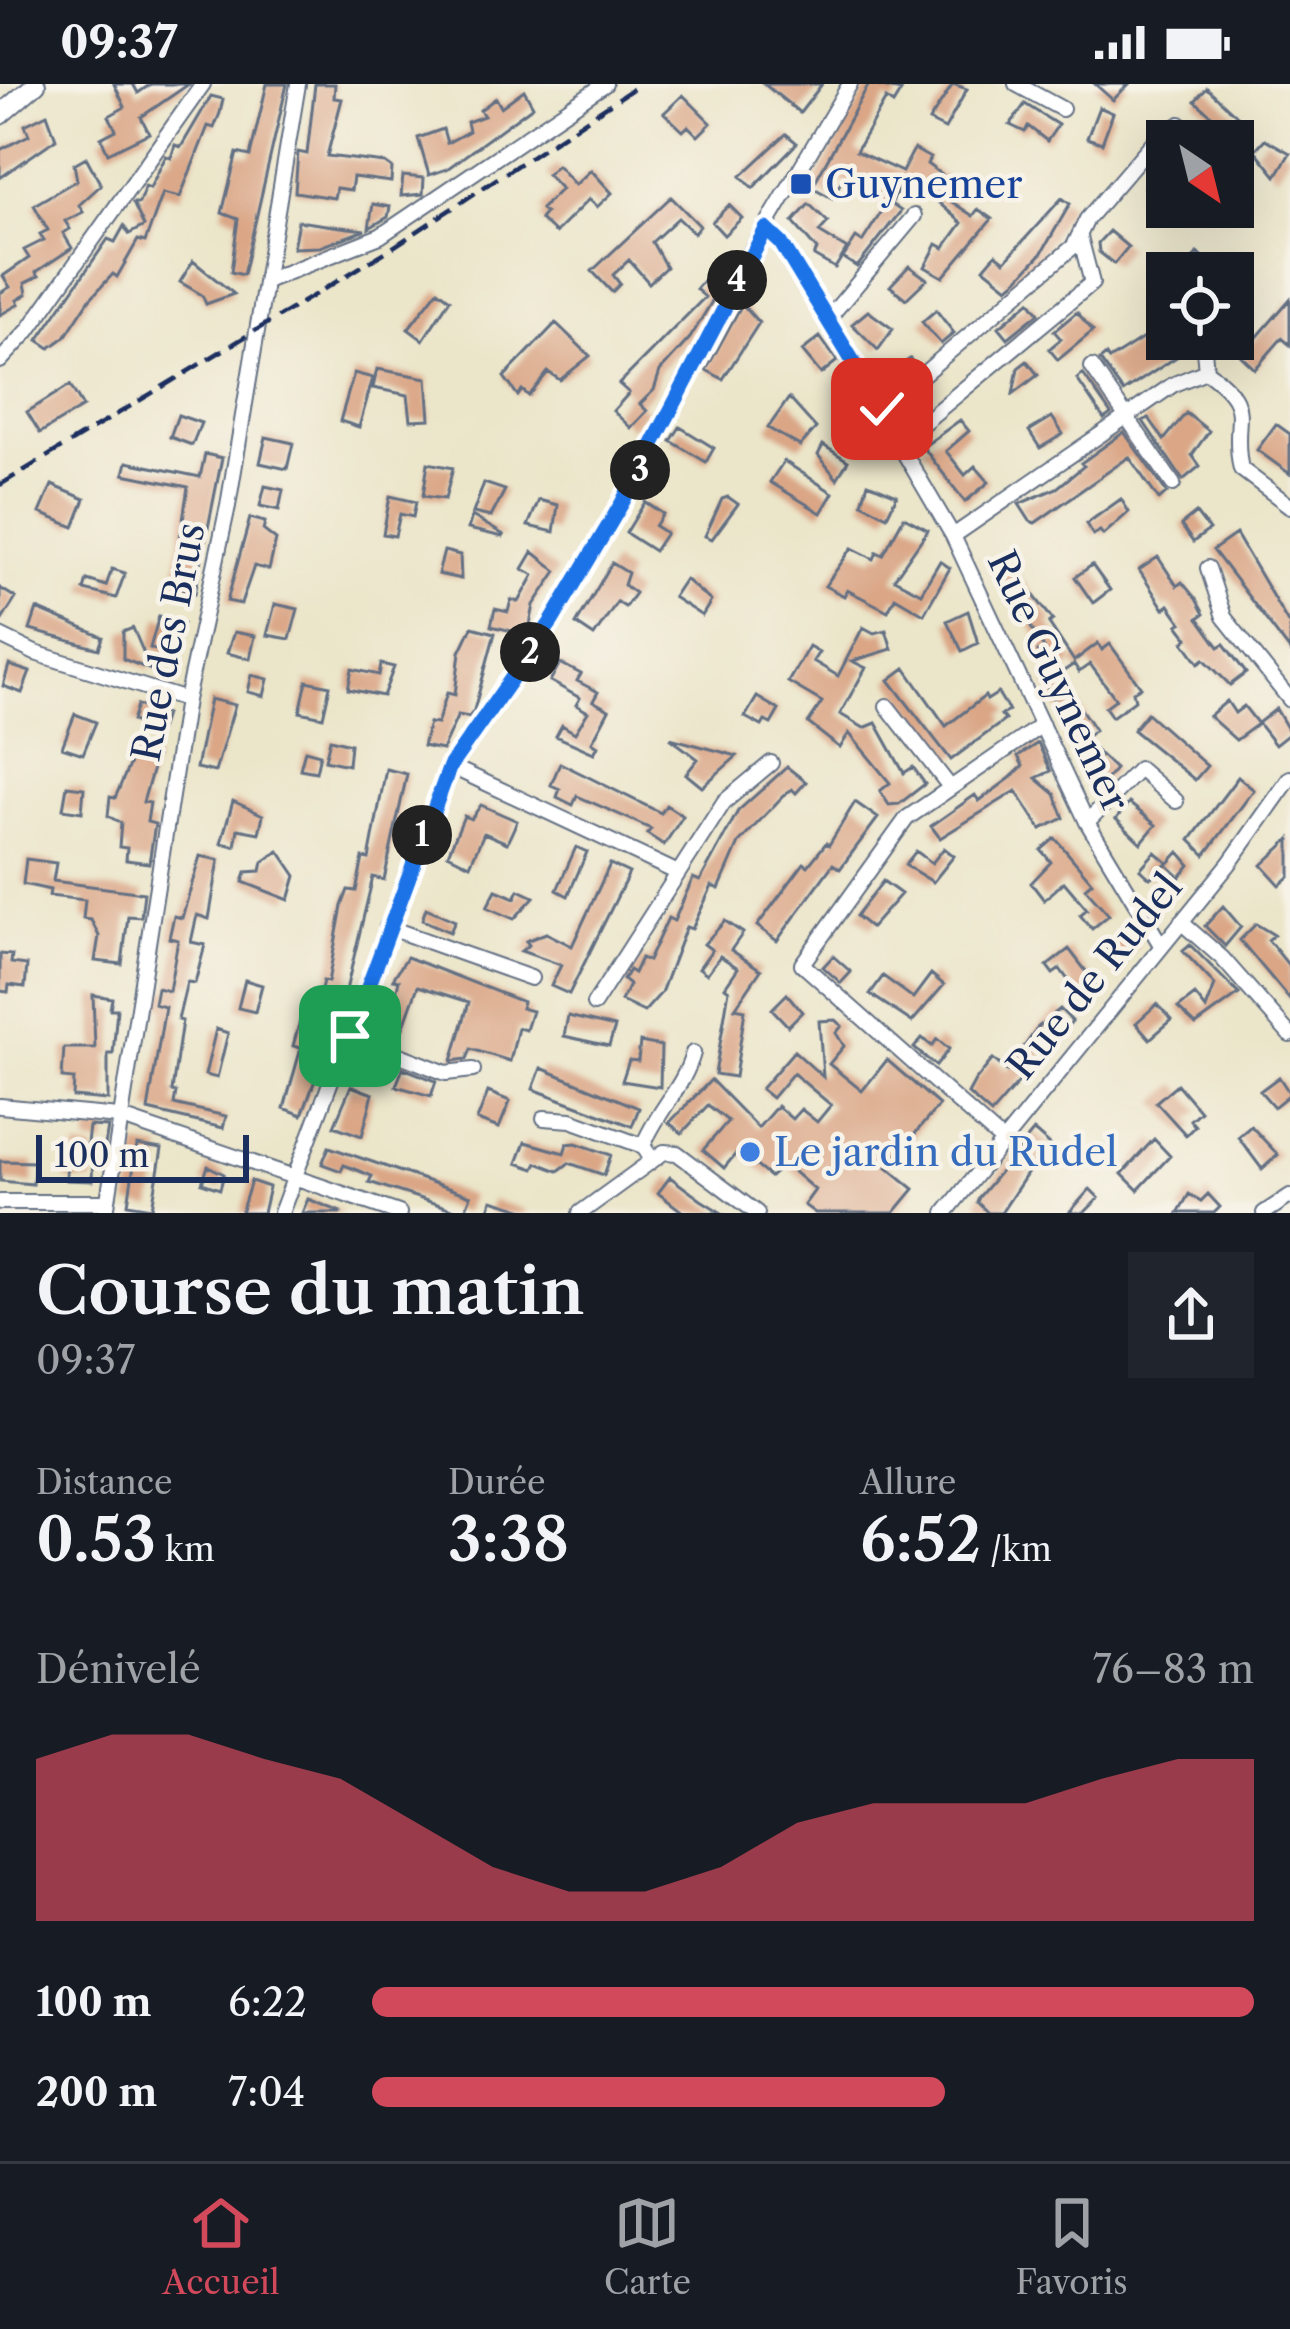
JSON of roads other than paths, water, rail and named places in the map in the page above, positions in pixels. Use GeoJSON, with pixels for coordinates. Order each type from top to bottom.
{"type":"FeatureCollection","features":[{"type":"Feature","properties":{"kind":"main road"},"geometry":{"type":"LineString","coordinates":[[0,115],[37,84]]}},
{"type":"Feature","properties":{"kind":"street"},"geometry":{"type":"LineString","coordinates":[[0,361],[28,331],[203,84]]}},
{"type":"Feature","properties":{"kind":"street","name":"Rue des Brus"},"geometry":{"type":"LineString","coordinates":[[107,1208],[186,700],[228,506],[298,84]]}},
{"type":"Feature","properties":{"kind":"street"},"geometry":{"type":"LineString","coordinates":[[268,280],[380,236],[605,84]]}},
{"type":"Feature","properties":{"kind":"street"},"geometry":{"type":"LineString","coordinates":[[281,1213],[450,766],[552,621],[622,503],[766,229],[850,84]]}},
{"type":"Feature","properties":{"kind":"street"},"geometry":{"type":"LineString","coordinates":[[1016,84],[1062,109]]}},
{"type":"Feature","properties":{"kind":"street"},"geometry":{"type":"LineString","coordinates":[[882,409],[1081,237],[1087,220],[1146,151]]}},
{"type":"Feature","properties":{"kind":"street"},"geometry":{"type":"LineString","coordinates":[[827,320],[914,216]]}},
{"type":"Feature","properties":{"kind":"street","name":"Rue Guynemer"},"geometry":{"type":"LineString","coordinates":[[766,229],[781,243],[953,536],[1087,822],[1161,945]]}},
{"type":"Feature","properties":{"kind":"street"},"geometry":{"type":"LineString","coordinates":[[900,442],[1092,283],[1081,237]]}},
{"type":"Feature","properties":{"kind":"street"},"geometry":{"type":"LineString","coordinates":[[1205,360],[1206,371]]}},
{"type":"Feature","properties":{"kind":"street"},"geometry":{"type":"LineString","coordinates":[[1092,367],[1173,484]]}},
{"type":"Feature","properties":{"kind":"street"},"geometry":{"type":"LineString","coordinates":[[1206,371],[1235,391],[1242,412],[1236,448],[1241,469],[1290,506]]}},
{"type":"Feature","properties":{"kind":"street"},"geometry":{"type":"LineString","coordinates":[[953,536],[1174,384],[1206,371]]}},
{"type":"Feature","properties":{"kind":"street"},"geometry":{"type":"LineString","coordinates":[[1208,568],[1224,616],[1290,700]]}},
{"type":"Feature","properties":{"kind":"street"},"geometry":{"type":"LineString","coordinates":[[0,636],[35,653],[186,700]]}},
{"type":"Feature","properties":{"kind":"street"},"geometry":{"type":"LineString","coordinates":[[887,706],[950,787]]}},
{"type":"Feature","properties":{"kind":"street"},"geometry":{"type":"LineString","coordinates":[[1002,1141],[802,964],[891,836],[950,787],[1042,725]]}},
{"type":"Feature","properties":{"kind":"street"},"geometry":{"type":"LineString","coordinates":[[594,1004],[724,802],[771,763]]}},
{"type":"Feature","properties":{"kind":"street"},"geometry":{"type":"LineString","coordinates":[[450,766],[676,872]]}},
{"type":"Feature","properties":{"kind":"street"},"geometry":{"type":"LineString","coordinates":[[1087,822],[1139,769],[1176,801]]}},
{"type":"Feature","properties":{"kind":"street","name":"Rue de Rudel"},"geometry":{"type":"LineString","coordinates":[[945,1213],[1181,922],[1290,778]]}},
{"type":"Feature","properties":{"kind":"street"},"geometry":{"type":"LineString","coordinates":[[1181,922],[1222,958],[1290,1035]]}},
{"type":"Feature","properties":{"kind":"street"},"geometry":{"type":"LineString","coordinates":[[387,927],[531,978]]}},
{"type":"Feature","properties":{"kind":"street"},"geometry":{"type":"LineString","coordinates":[[350,1036],[446,1073],[473,1070]]}},
{"type":"Feature","properties":{"kind":"street"},"geometry":{"type":"LineString","coordinates":[[580,1213],[647,1152],[694,1053]]}},
{"type":"Feature","properties":{"kind":"street"},"geometry":{"type":"LineString","coordinates":[[0,1106],[119,1118],[399,1213]]}},
{"type":"Feature","properties":{"kind":"street"},"geometry":{"type":"LineString","coordinates":[[544,1118],[571,1120],[647,1152],[677,1153],[758,1213]]}},
{"type":"Feature","properties":{"kind":"street"},"geometry":{"type":"LineString","coordinates":[[0,1202],[107,1208]]}},
{"type":"Feature","properties":{"kind":"street"},"geometry":{"type":"LineString","coordinates":[[1264,1213],[1287,1203]]}},
{"type":"Feature","properties":{"kind":"railway"},"geometry":{"type":"LineString","coordinates":[[0,485],[392,248],[640,84]]}},
{"type":"Feature","properties":{"kind":"place","name":"Guynemer"},"geometry":{"type":"Point","coordinates":[801,184]}},
{"type":"Feature","properties":{"kind":"place","name":"Le jardin du Rudel"},"geometry":{"type":"Point","coordinates":[750,1152]}}]}
